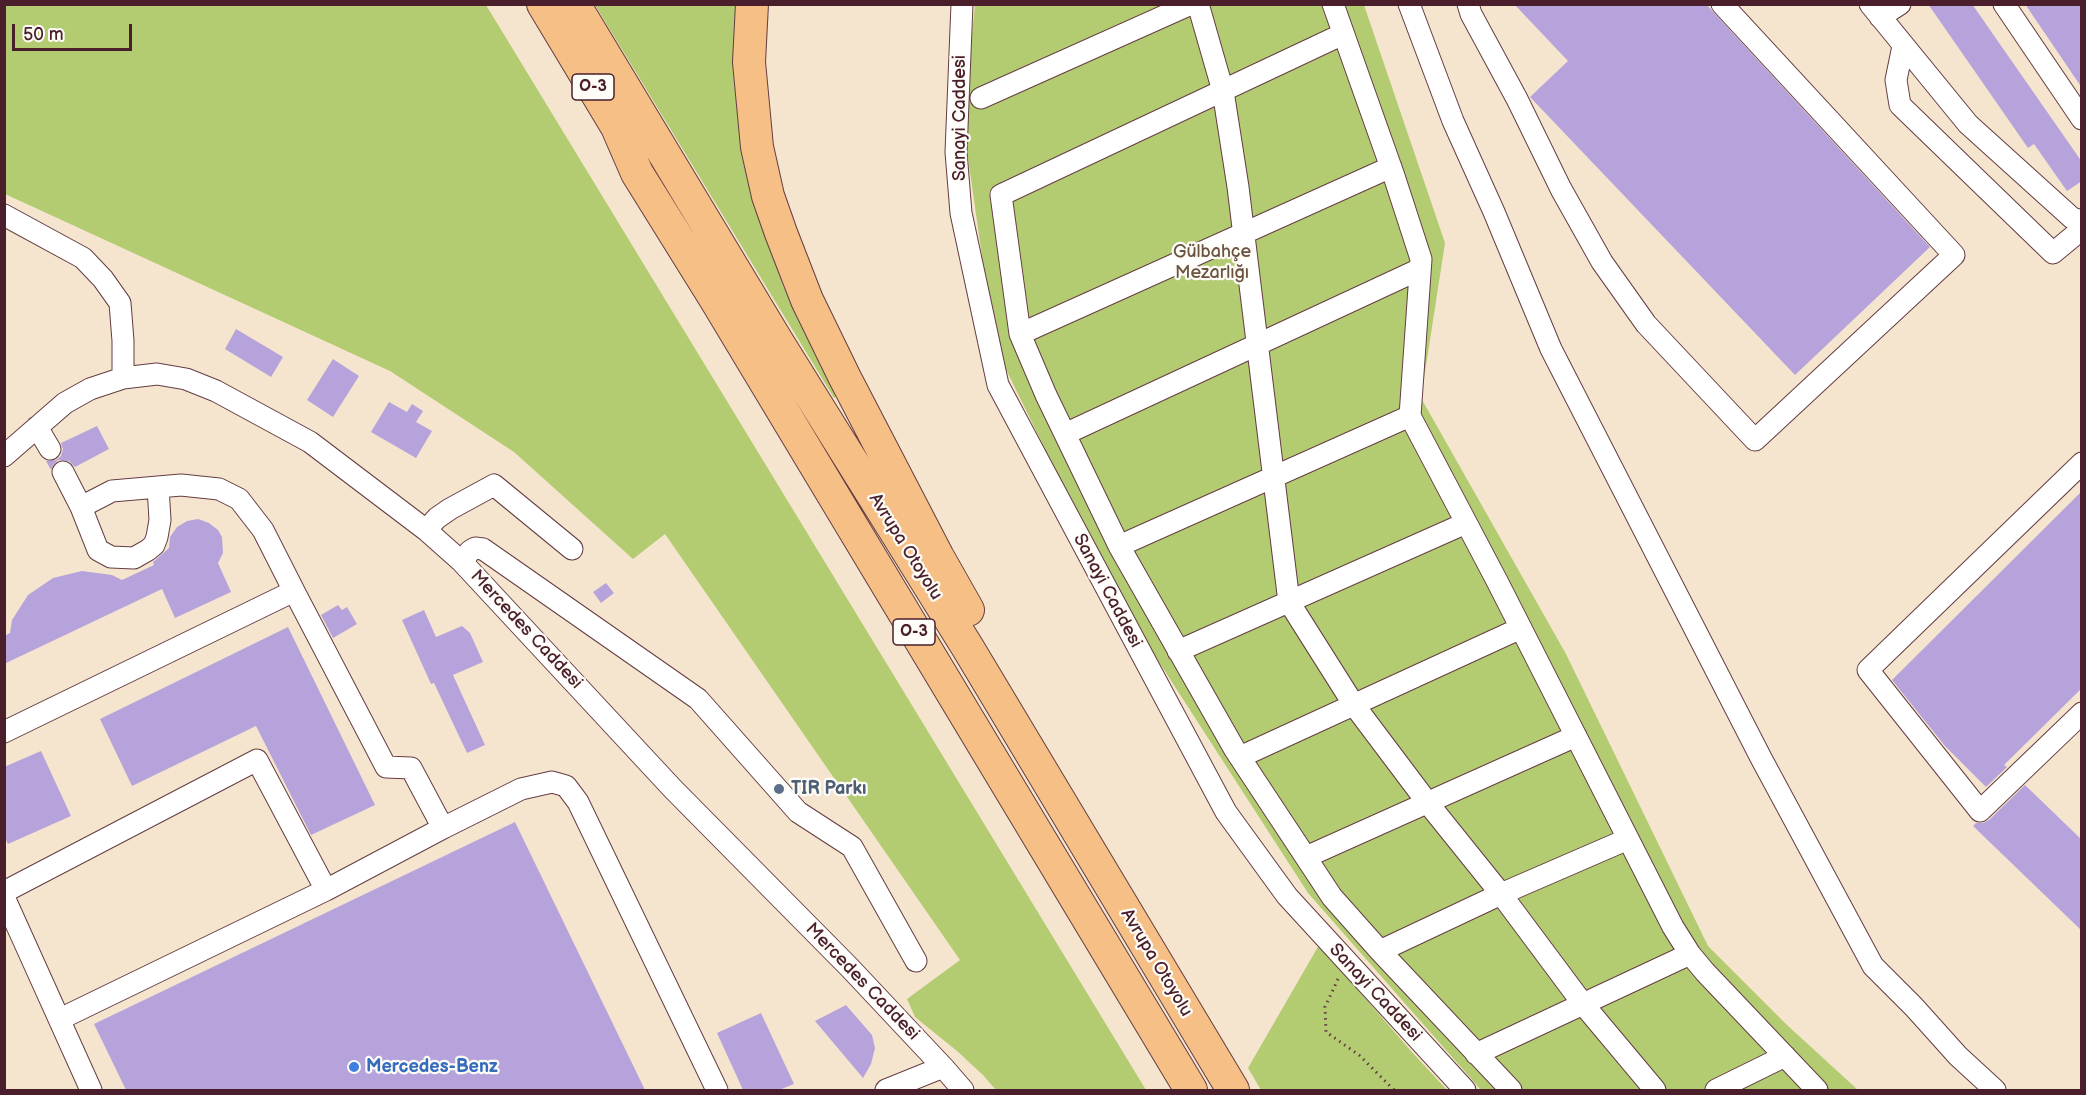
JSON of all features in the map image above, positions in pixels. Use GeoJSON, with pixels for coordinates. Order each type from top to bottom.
{"type":"FeatureCollection","features":[{"type":"Feature","properties":{"kind":"highway"},"geometry":{"type":"LineString","coordinates":[[521,4],[582,100],[637,173]]}},
{"type":"Feature","properties":{"kind":"highway","name":"Avrupa Otoyolu"},"geometry":{"type":"LineString","coordinates":[[543,4],[617,127],[637,173],[716,300],[1191,1090]]}},
{"type":"Feature","properties":{"kind":"highway","name":"Avrupa Otoyolu"},"geometry":{"type":"LineString","coordinates":[[574,4],[777,341],[968,648],[1233,1090]]}},
{"type":"Feature","properties":{"kind":"highway"},"geometry":{"type":"LineString","coordinates":[[752,4],[749,62],[757,147],[768,196],[781,233],[807,300],[869,425],[938,557],[1020,702],[1041,747],[1059,800]]}},
{"type":"Feature","properties":{"kind":"street","name":"Sanayi Caddesi"},"geometry":{"type":"LineString","coordinates":[[962,4],[956,152],[961,213],[998,385],[1226,812],[1287,896],[1465,1090]]}},
{"type":"Feature","properties":{"kind":"street"},"geometry":{"type":"LineString","coordinates":[[981,98],[1191,4]]}},
{"type":"Feature","properties":{"kind":"street"},"geometry":{"type":"LineString","coordinates":[[1198,4],[1223,91],[1244,234],[1288,602],[1354,705],[1427,802],[1502,894],[1583,1004],[1656,1090]]}},
{"type":"Feature","properties":{"kind":"street"},"geometry":{"type":"LineString","coordinates":[[1333,4],[1391,167],[1420,259],[1410,416],[1673,927],[1705,972],[1817,1090]]}},
{"type":"Feature","properties":{"kind":"street"},"geometry":{"type":"LineString","coordinates":[[1409,4],[1453,121],[1551,349],[1761,758],[1873,966],[1958,1056],[1995,1090]]}},
{"type":"Feature","properties":{"kind":"street"},"geometry":{"type":"LineString","coordinates":[[1468,4],[1471,14],[1517,99],[1561,189],[1602,262],[1646,324],[1755,440],[1954,255],[1722,4]]}},
{"type":"Feature","properties":{"kind":"street"},"geometry":{"type":"LineString","coordinates":[[1900,4],[1875,11],[1968,124],[2072,218],[2082,221]]}},
{"type":"Feature","properties":{"kind":"street"},"geometry":{"type":"LineString","coordinates":[[2004,4],[2082,119]]}},
{"type":"Feature","properties":{"kind":"street"},"geometry":{"type":"LineString","coordinates":[[1343,34],[1001,195],[1020,334],[1119,546],[1240,757],[1332,897],[1511,1090]]}},
{"type":"Feature","properties":{"kind":"street"},"geometry":{"type":"LineString","coordinates":[[1903,45],[1896,80],[1900,105],[2053,254],[2082,229]]}},
{"type":"Feature","properties":{"kind":"street"},"geometry":{"type":"LineString","coordinates":[[1020,334],[1391,167]]}},
{"type":"Feature","properties":{"kind":"street"},"geometry":{"type":"LineString","coordinates":[[4,214],[83,258],[104,279],[120,303],[123,378]]}},
{"type":"Feature","properties":{"kind":"street"},"geometry":{"type":"LineString","coordinates":[[1065,434],[1420,269]]}},
{"type":"Feature","properties":{"kind":"street","name":"Mercedes Caddesi"},"geometry":{"type":"LineString","coordinates":[[4,456],[37,427],[90,389],[123,378],[157,374],[186,379],[216,391],[310,442],[426,530],[462,562],[673,789],[849,968],[963,1090]]}},
{"type":"Feature","properties":{"kind":"street"},"geometry":{"type":"LineString","coordinates":[[1119,546],[1410,416]]}},
{"type":"Feature","properties":{"kind":"street"},"geometry":{"type":"LineString","coordinates":[[37,427],[50,449]]}},
{"type":"Feature","properties":{"kind":"street"},"geometry":{"type":"LineString","coordinates":[[2082,463],[1868,670],[1980,811],[2082,713]]}},
{"type":"Feature","properties":{"kind":"street"},"geometry":{"type":"LineString","coordinates":[[63,472],[81,507],[98,550],[118,559],[134,558],[154,545],[160,520],[158,487]]}},
{"type":"Feature","properties":{"kind":"street"},"geometry":{"type":"LineString","coordinates":[[81,507],[112,491],[181,485],[219,489],[239,499],[263,530],[386,767],[411,768],[443,828]]}},
{"type":"Feature","properties":{"kind":"street"},"geometry":{"type":"LineString","coordinates":[[426,530],[450,509],[494,485],[572,549]]}},
{"type":"Feature","properties":{"kind":"street"},"geometry":{"type":"LineString","coordinates":[[1178,651],[1466,523]]}},
{"type":"Feature","properties":{"kind":"street"},"geometry":{"type":"LineString","coordinates":[[462,562],[470,551],[476,548],[483,549],[698,699],[798,812],[852,847],[916,961]]}},
{"type":"Feature","properties":{"kind":"street"},"geometry":{"type":"LineString","coordinates":[[4,732],[294,591]]}},
{"type":"Feature","properties":{"kind":"street"},"geometry":{"type":"LineString","coordinates":[[1240,757],[1521,628]]}},
{"type":"Feature","properties":{"kind":"street"},"geometry":{"type":"LineString","coordinates":[[1306,857],[1576,736]]}},
{"type":"Feature","properties":{"kind":"street"},"geometry":{"type":"LineString","coordinates":[[4,892],[257,760],[326,890]]}},
{"type":"Feature","properties":{"kind":"street"},"geometry":{"type":"LineString","coordinates":[[60,1019],[326,890],[521,789],[552,782],[566,786],[578,802],[717,1090]]}},
{"type":"Feature","properties":{"kind":"street"},"geometry":{"type":"LineString","coordinates":[[1380,951],[1628,838]]}},
{"type":"Feature","properties":{"kind":"street"},"geometry":{"type":"LineString","coordinates":[[4,897],[92,1090]]}},
{"type":"Feature","properties":{"kind":"street"},"geometry":{"type":"LineString","coordinates":[[1476,1054],[1690,954]]}},
{"type":"Feature","properties":{"kind":"street"},"geometry":{"type":"LineString","coordinates":[[1716,1090],[1785,1056]]}},
{"type":"Feature","properties":{"kind":"street"},"geometry":{"type":"LineString","coordinates":[[886,1090],[943,1066]]}},
{"type":"Feature","properties":{"kind":"path"},"geometry":{"type":"LineString","coordinates":[[1345,961],[1325,1007],[1326,1032],[1359,1056],[1394,1090]]}},
{"type":"Feature","properties":{"kind":"green space"},"geometry":{"type":"Polygon","coordinates":[[[5,4],[486,5],[1146,1090],[996,1090],[957,1051],[915,1017],[907,999],[960,960],[665,534],[633,559],[514,452],[390,371],[5,194],[5,4]]]}},
{"type":"Feature","properties":{"kind":"green space"},"geometry":{"type":"Polygon","coordinates":[[[595,5],[738,5],[736,99],[749,174],[783,286],[838,395],[834,398],[595,5]]]}},
{"type":"Feature","properties":{"kind":"green space","name":"Gülbahçe Mezarlığı"},"geometry":{"type":"Polygon","coordinates":[[[975,5],[1364,5],[1445,243],[1421,398],[1566,654],[1708,946],[1787,1025],[1858,1090],[1481,1090],[1308,893],[1119,600],[995,347],[963,123],[975,5]]]}},
{"type":"Feature","properties":{"kind":"green space"},"geometry":{"type":"Polygon","coordinates":[[[1319,945],[1447,1090],[1261,1090],[1248,1068],[1319,945]]]}},
{"type":"Feature","properties":{"kind":"building"},"geometry":{"type":"Polygon","coordinates":[[[1514,4],[1706,4],[1930,247],[1795,375],[1530,97],[1568,61],[1514,4]]]}},
{"type":"Feature","properties":{"kind":"building"},"geometry":{"type":"Polygon","coordinates":[[[1928,4],[1972,4],[2082,162],[2082,181],[2067,191],[2034,144],[2028,148],[1928,4]]]}},
{"type":"Feature","properties":{"kind":"building"},"geometry":{"type":"Polygon","coordinates":[[[2025,4],[2082,4],[2082,88],[2025,4]]]}},
{"type":"Feature","properties":{"kind":"building"},"geometry":{"type":"Polygon","coordinates":[[[236,329],[283,357],[271,377],[225,349],[236,329]]]}},
{"type":"Feature","properties":{"kind":"building"},"geometry":{"type":"Polygon","coordinates":[[[333,359],[359,376],[333,417],[307,400],[333,359]]]}},
{"type":"Feature","properties":{"kind":"building"},"geometry":{"type":"Polygon","coordinates":[[[389,402],[407,412],[412,404],[423,411],[416,422],[432,431],[416,458],[371,432],[389,402]]]}},
{"type":"Feature","properties":{"kind":"building"},"geometry":{"type":"Polygon","coordinates":[[[97,426],[109,449],[75,467],[69,461],[58,460],[51,470],[46,461],[56,460],[61,456],[63,449],[61,443],[97,426]]]}},
{"type":"Feature","properties":{"kind":"building"},"geometry":{"type":"Polygon","coordinates":[[[2082,491],[2082,688],[2004,765],[2007,767],[1986,787],[1945,746],[1892,680],[2082,491]]]}},
{"type":"Feature","properties":{"kind":"building"},"geometry":{"type":"Polygon","coordinates":[[[198,519],[209,523],[218,530],[222,537],[223,553],[218,563],[231,592],[175,618],[162,589],[4,664],[4,636],[10,633],[12,620],[28,595],[53,578],[82,571],[112,575],[122,580],[154,565],[153,562],[169,548],[170,537],[177,527],[187,521],[198,519]]]}},
{"type":"Feature","properties":{"kind":"building"},"geometry":{"type":"Polygon","coordinates":[[[606,583],[614,593],[601,603],[593,592],[606,583]]]}},
{"type":"Feature","properties":{"kind":"building"},"geometry":{"type":"Polygon","coordinates":[[[338,605],[342,610],[347,607],[357,624],[333,638],[321,615],[338,605]]]}},
{"type":"Feature","properties":{"kind":"building"},"geometry":{"type":"Polygon","coordinates":[[[424,610],[436,637],[462,626],[470,633],[483,662],[453,675],[485,745],[467,753],[434,683],[431,684],[402,620],[424,610]]]}},
{"type":"Feature","properties":{"kind":"building"},"geometry":{"type":"Polygon","coordinates":[[[288,627],[375,805],[311,835],[256,726],[132,786],[100,719],[288,627]]]}},
{"type":"Feature","properties":{"kind":"building"},"geometry":{"type":"Polygon","coordinates":[[[41,751],[71,816],[8,844],[4,836],[4,767],[41,751]]]}},
{"type":"Feature","properties":{"kind":"building"},"geometry":{"type":"Polygon","coordinates":[[[2025,785],[2082,840],[2082,931],[1973,826],[1989,820],[2025,785]]]}},
{"type":"Feature","properties":{"kind":"building"},"geometry":{"type":"Polygon","coordinates":[[[515,822],[645,1090],[126,1090],[94,1024],[515,822]]]}},
{"type":"Feature","properties":{"kind":"building"},"geometry":{"type":"Polygon","coordinates":[[[846,1005],[872,1035],[875,1048],[871,1064],[863,1078],[815,1021],[846,1005]]]}},
{"type":"Feature","properties":{"kind":"building"},"geometry":{"type":"Polygon","coordinates":[[[761,1013],[794,1084],[779,1090],[743,1090],[717,1033],[761,1013]]]}},
{"type":"Feature","properties":{"kind":"place","name":"TIR Parkı"},"geometry":{"type":"Point","coordinates":[779,789]}},
{"type":"Feature","properties":{"kind":"place","name":"Mercedes-Benz"},"geometry":{"type":"Point","coordinates":[354,1067]}}]}
